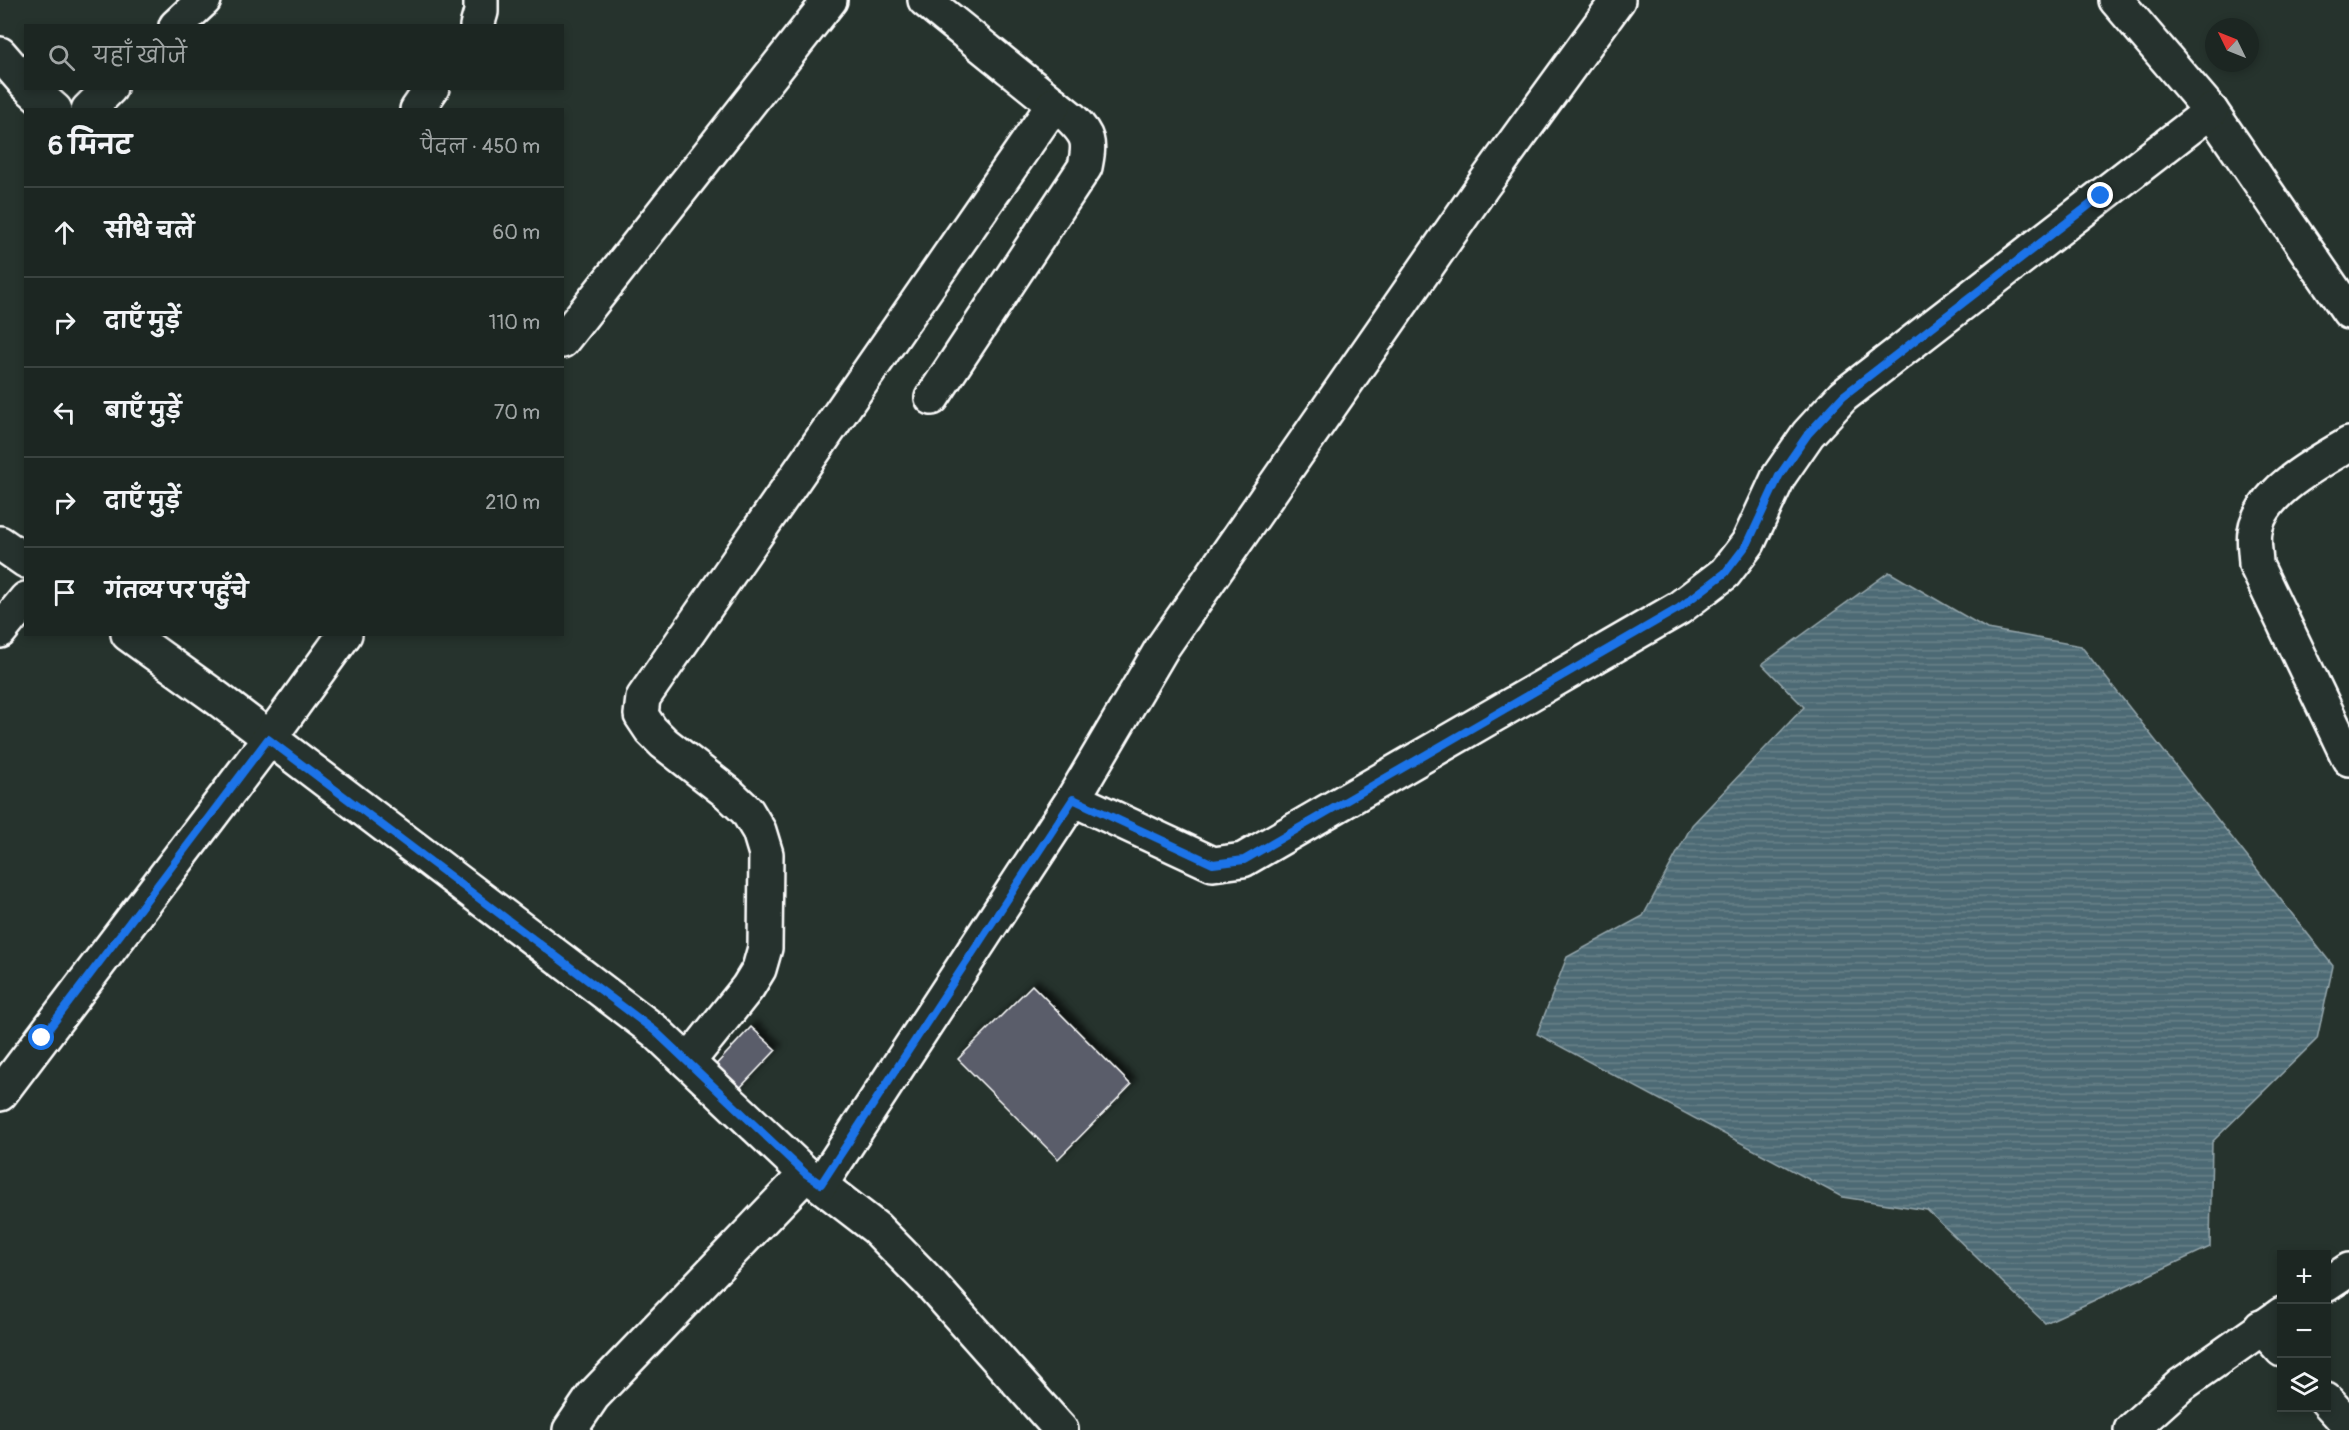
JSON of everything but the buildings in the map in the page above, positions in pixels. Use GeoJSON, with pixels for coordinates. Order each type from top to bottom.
{"type":"FeatureCollection","features":[{"type":"Feature","properties":{"kind":"street"},"geometry":{"type":"LineString","coordinates":[[178,24],[204,0]]}},
{"type":"Feature","properties":{"kind":"street"},"geometry":{"type":"LineString","coordinates":[[478,24],[482,0]]}},
{"type":"Feature","properties":{"kind":"street"},"geometry":{"type":"LineString","coordinates":[[564,338],[830,0]]}},
{"type":"Feature","properties":{"kind":"street"},"geometry":{"type":"LineString","coordinates":[[925,0],[1054,104],[1083,131],[1089,146],[1085,167],[932,398]]}},
{"type":"Feature","properties":{"kind":"street"},"geometry":{"type":"LineString","coordinates":[[570,1430],[593,1396],[814,1179],[1073,799],[1169,639],[1482,187],[1618,0]]}},
{"type":"Feature","properties":{"kind":"street"},"geometry":{"type":"LineString","coordinates":[[2116,0],[2211,111],[2349,312]]}},
{"type":"Feature","properties":{"kind":"street"},"geometry":{"type":"LineString","coordinates":[[0,54],[24,82]]}},
{"type":"Feature","properties":{"kind":"street"},"geometry":{"type":"LineString","coordinates":[[32,90],[53,108]]}},
{"type":"Feature","properties":{"kind":"street"},"geometry":{"type":"LineString","coordinates":[[90,108],[108,90]]}},
{"type":"Feature","properties":{"kind":"street"},"geometry":{"type":"LineString","coordinates":[[418,108],[431,90]]}},
{"type":"Feature","properties":{"kind":"street"},"geometry":{"type":"LineString","coordinates":[[688,1062],[748,987],[759,969],[765,948],[766,854],[759,831],[747,811],[651,730],[641,715],[644,698],[1054,104]]}},
{"type":"Feature","properties":{"kind":"street"},"geometry":{"type":"LineString","coordinates":[[1073,799],[1213,864],[1244,860],[1679,608],[1725,573],[1748,543],[1779,476],[1808,434],[1843,396],[2211,111]]}},
{"type":"Feature","properties":{"kind":"street"},"geometry":{"type":"LineString","coordinates":[[2349,444],[2304,471],[2265,505],[2255,531],[2256,565],[2349,759]]}},
{"type":"Feature","properties":{"kind":"street"},"geometry":{"type":"LineString","coordinates":[[0,543],[24,560]]}},
{"type":"Feature","properties":{"kind":"street"},"geometry":{"type":"LineString","coordinates":[[0,631],[24,601]]}},
{"type":"Feature","properties":{"kind":"street"},"geometry":{"type":"LineString","coordinates":[[131,636],[655,1031],[814,1179],[876,1228],[932,1284],[1061,1430]]}},
{"type":"Feature","properties":{"kind":"street"},"geometry":{"type":"LineString","coordinates":[[0,1094],[344,636]]}},
{"type":"Feature","properties":{"kind":"street"},"geometry":{"type":"LineString","coordinates":[[2331,1282],[2349,1270]]}},
{"type":"Feature","properties":{"kind":"street"},"geometry":{"type":"LineString","coordinates":[[2131,1430],[2181,1385],[2275,1331]]}},
{"type":"Feature","properties":{"kind":"street"},"geometry":{"type":"LineString","coordinates":[[2331,1405],[2349,1425]]}},
{"type":"Feature","properties":{"kind":"water"},"geometry":{"type":"Polygon","coordinates":[[[1889,572],[1987,629],[2081,646],[2333,966],[2317,1039],[2212,1142],[2210,1247],[2045,1323],[1927,1210],[1842,1197],[1537,1034],[1567,957],[1643,916],[1692,825],[1804,707],[1762,664],[1889,572]]]}},
{"type":"Feature","properties":{"kind":"route"},"geometry":{"type":"LineString","coordinates":[[42,1038],[268,739],[655,1031],[806,1174],[821,1184],[1073,799],[1213,864],[1244,860],[1679,608],[1725,573],[1748,543],[1779,476],[1808,434],[1843,396],[2101,196]]}}]}
